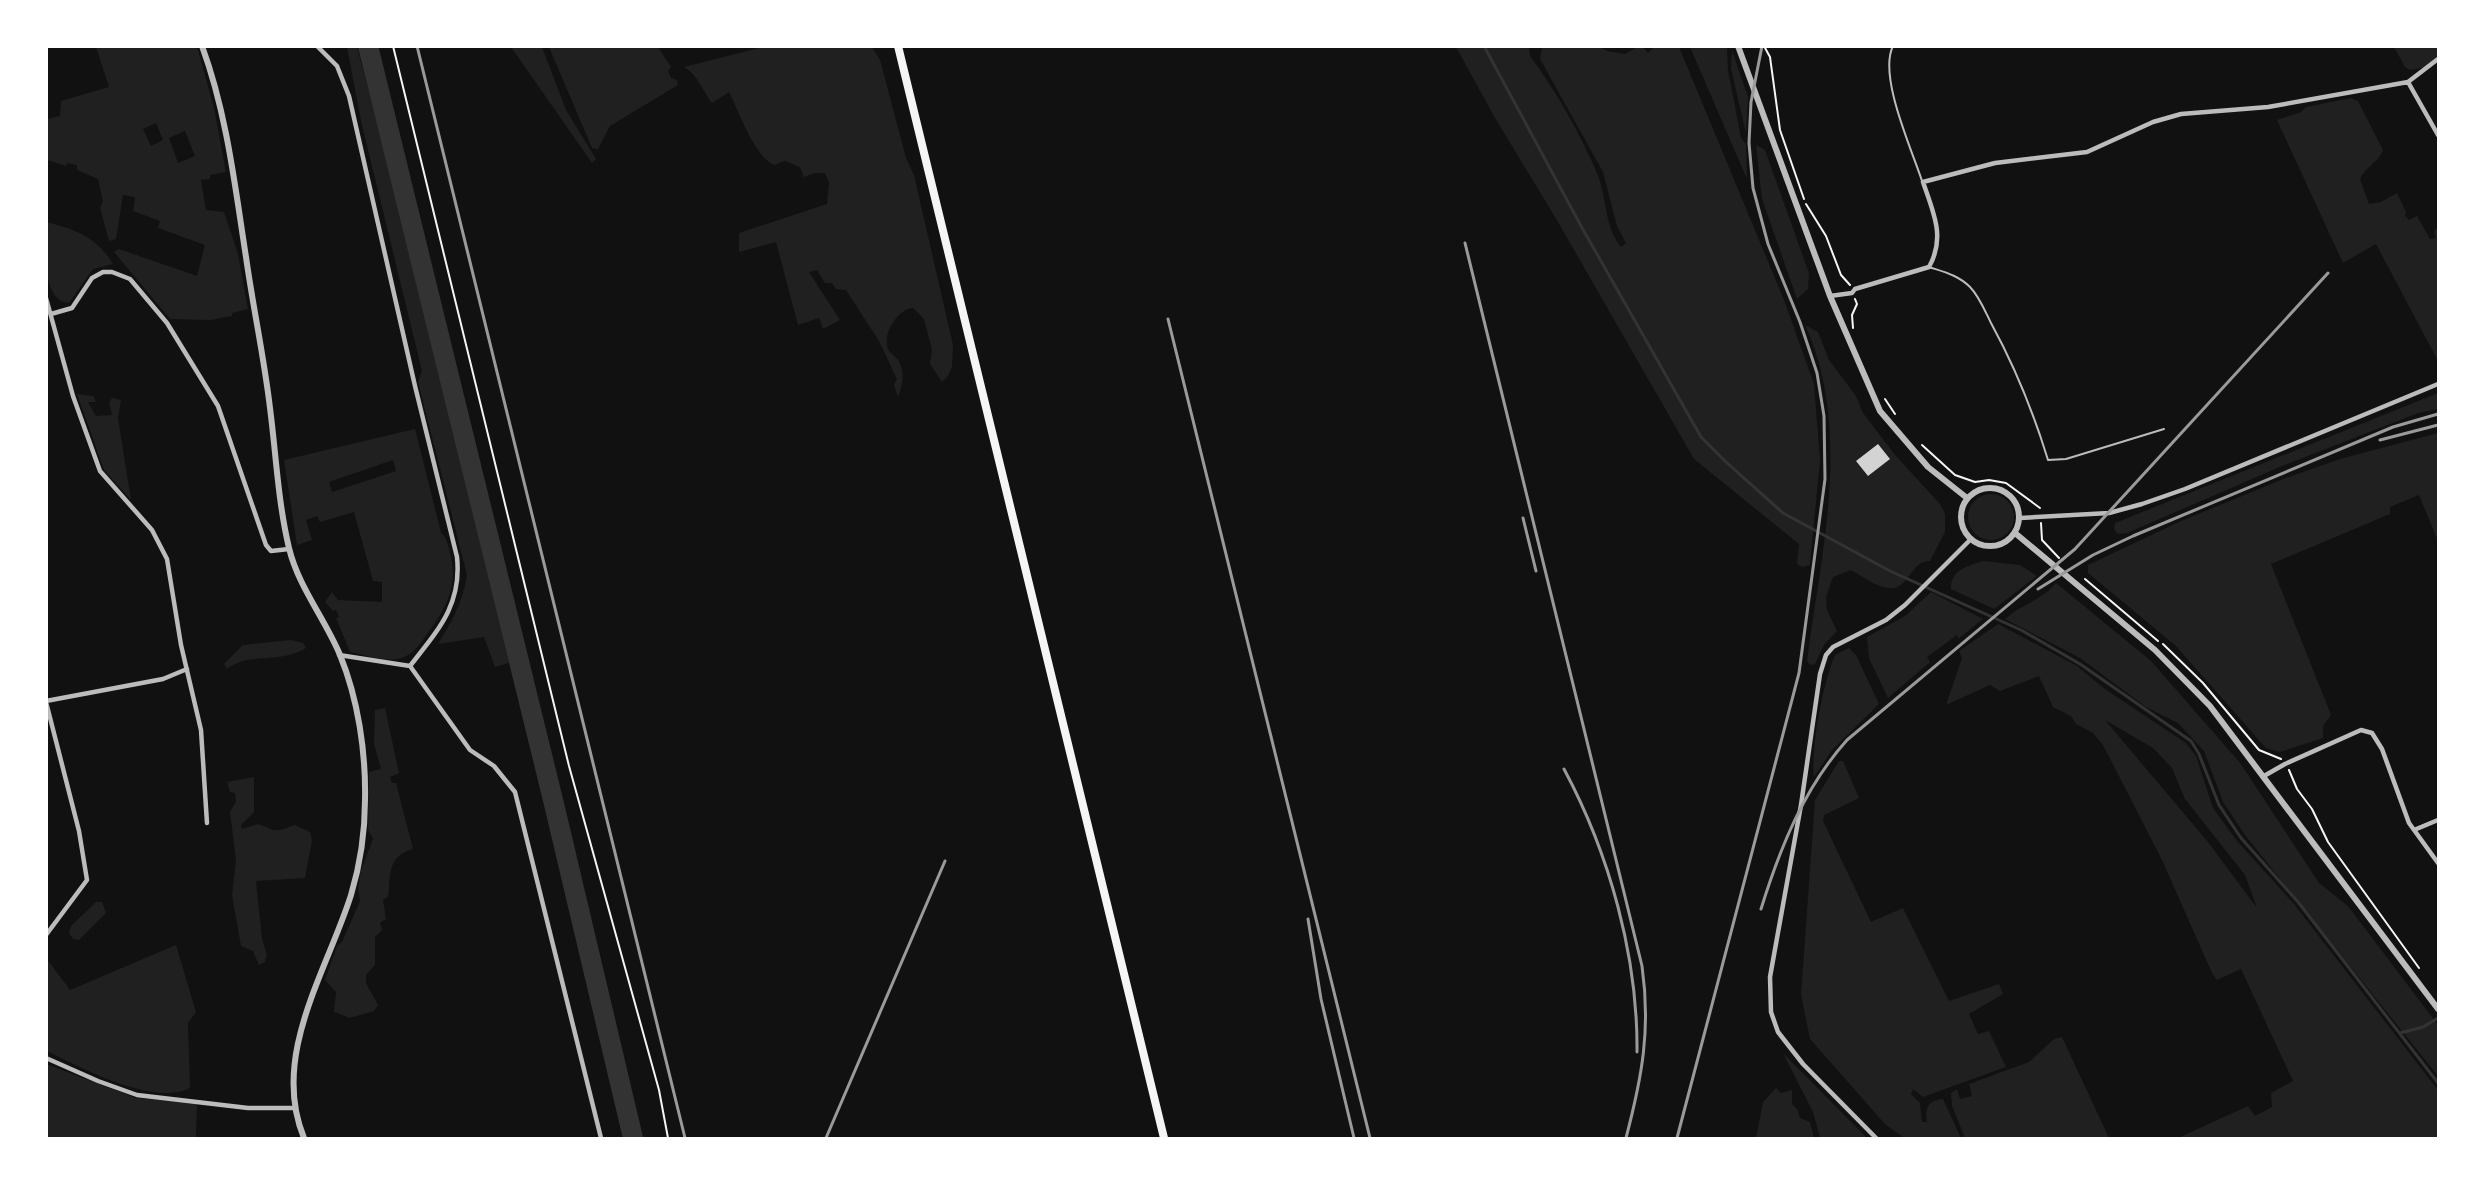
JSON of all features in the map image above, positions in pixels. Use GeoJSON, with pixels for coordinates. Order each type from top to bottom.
{"type":"FeatureCollection","features":[{"type":"Feature","properties":{"kind":"main road"},"geometry":{"type":"LineString","coordinates":[[898,46],[1012,507],[1039,634],[1164,1138]]}},
{"type":"Feature","properties":{"kind":"street"},"geometry":{"type":"LineString","coordinates":[[202,46],[230,154],[270,406],[280,498],[289,549],[296,570],[339,655],[358,721],[363,761],[365,799],[363,833],[351,893],[300,1031],[294,1064],[295,1108],[304,1138]]}},
{"type":"Feature","properties":{"kind":"street"},"geometry":{"type":"LineString","coordinates":[[317,46],[337,66],[349,96],[415,386],[457,556],[459,578],[449,612],[410,666]]}},
{"type":"Feature","properties":{"kind":"street"},"geometry":{"type":"LineString","coordinates":[[1738,46],[1840,322],[1880,411],[1928,467],[1967,498]]}},
{"type":"Feature","properties":{"kind":"street"},"geometry":{"type":"LineString","coordinates":[[1830,296],[1852,293],[1855,289],[1929,267],[1937,252],[1938,228],[1923,182],[1995,163],[2087,152],[2153,122],[2181,114],[2268,107],[2408,82],[2439,59]]}},
{"type":"Feature","properties":{"kind":"street"},"geometry":{"type":"LineString","coordinates":[[2408,82],[2439,135]]}},
{"type":"Feature","properties":{"kind":"street"},"geometry":{"type":"LineString","coordinates":[[51,314],[72,308],[85,286],[98,274],[112,272],[130,279],[167,323],[218,406],[266,545],[272,551],[289,549]]}},
{"type":"Feature","properties":{"kind":"street"},"geometry":{"type":"LineString","coordinates":[[46,298],[73,396],[100,471],[152,530],[167,559],[186,669],[201,730],[207,823]]}},
{"type":"Feature","properties":{"kind":"street"},"geometry":{"type":"LineString","coordinates":[[2020,519],[2109,513],[2142,504],[2186,489],[2439,384]]}},
{"type":"Feature","properties":{"kind":"street"},"geometry":{"type":"LineString","coordinates":[[1986,487],[2004,490],[2016,502],[2020,519],[2014,533],[2000,545],[1989,546],[1971,538],[1964,529],[1961,518],[1967,498],[1977,490],[1986,487]]}},
{"type":"Feature","properties":{"kind":"street"},"geometry":{"type":"LineString","coordinates":[[2014,533],[2169,663],[2210,706],[2439,1009]]}},
{"type":"Feature","properties":{"kind":"street"},"geometry":{"type":"LineString","coordinates":[[1876,1138],[1803,1064],[1778,1032],[1771,1012],[1770,977],[1801,805],[1820,674],[1826,655],[1839,643],[1886,620],[1905,605],[1971,538]]}},
{"type":"Feature","properties":{"kind":"street"},"geometry":{"type":"LineString","coordinates":[[339,655],[410,666],[470,750],[494,766],[508,780],[515,792],[601,1138]]}},
{"type":"Feature","properties":{"kind":"street"},"geometry":{"type":"LineString","coordinates":[[46,935],[87,880],[79,831],[46,702],[163,679],[186,669]]}},
{"type":"Feature","properties":{"kind":"street"},"geometry":{"type":"LineString","coordinates":[[2264,777],[2285,764],[2361,730],[2372,733],[2382,749],[2409,823],[2439,863]]}},
{"type":"Feature","properties":{"kind":"street"},"geometry":{"type":"LineString","coordinates":[[2414,830],[2439,820]]}},
{"type":"Feature","properties":{"kind":"street"},"geometry":{"type":"LineString","coordinates":[[46,1058],[137,1095],[248,1108],[295,1108]]}},
{"type":"Feature","properties":{"kind":"lane"},"geometry":{"type":"LineString","coordinates":[[1893,46],[1888,64],[1892,90],[1923,182]]}},
{"type":"Feature","properties":{"kind":"lane"},"geometry":{"type":"LineString","coordinates":[[1929,267],[1957,276],[1971,288],[1979,300],[2015,366],[2033,409],[2048,460],[2066,459],[2164,429]]}},
{"type":"Feature","properties":{"kind":"path"},"geometry":{"type":"LineString","coordinates":[[393,46],[568,766],[659,1090],[669,1138]]}},
{"type":"Feature","properties":{"kind":"path"},"geometry":{"type":"LineString","coordinates":[[1764,46],[1770,57],[1780,130],[1806,204],[1826,236],[1841,275],[1848,281],[1857,304],[1852,315],[1856,337]]}},
{"type":"Feature","properties":{"kind":"path"},"geometry":{"type":"LineString","coordinates":[[1883,396],[1900,420]]}},
{"type":"Feature","properties":{"kind":"path"},"geometry":{"type":"LineString","coordinates":[[1920,444],[1955,475],[1975,482],[1989,480],[2006,483],[2028,501],[2040,506],[2042,540],[2062,560]]}},
{"type":"Feature","properties":{"kind":"path"},"geometry":{"type":"LineString","coordinates":[[2083,577],[2126,612],[2203,683],[2259,750],[2267,755],[2278,756],[2285,764],[2328,842],[2421,971]]}},
{"type":"Feature","properties":{"kind":"shaded area"},"geometry":{"type":"Polygon","coordinates":[[[96,47],[197,47],[214,108],[226,172],[210,175],[210,179],[201,180],[206,210],[224,212],[238,254],[248,309],[232,313],[232,316],[211,320],[170,319],[114,252],[119,249],[197,276],[205,245],[158,228],[160,221],[133,211],[135,197],[123,195],[116,239],[109,241],[100,208],[103,201],[98,179],[77,170],[77,165],[67,163],[66,166],[47,160],[47,119],[60,116],[61,101],[109,87],[96,47]],[[156,123],[143,129],[151,146],[163,140],[156,123]],[[185,131],[169,138],[178,163],[195,156],[185,131]]]}},
{"type":"Feature","properties":{"kind":"shaded area"},"geometry":{"type":"Polygon","coordinates":[[[347,47],[357,47],[509,663],[495,667],[484,637],[438,644],[456,611],[467,575],[418,382],[422,371],[361,121],[347,47]]]}},
{"type":"Feature","properties":{"kind":"shaded area"},"geometry":{"type":"Polygon","coordinates":[[[511,47],[542,47],[566,110],[596,159],[592,163],[511,47]]]}},
{"type":"Feature","properties":{"kind":"shaded area"},"geometry":{"type":"Polygon","coordinates":[[[549,47],[658,47],[671,67],[668,71],[671,78],[677,80],[678,85],[610,126],[598,149],[592,148],[549,47]]]}},
{"type":"Feature","properties":{"kind":"shaded area"},"geometry":{"type":"Polygon","coordinates":[[[763,47],[872,47],[880,60],[906,158],[914,175],[953,345],[952,367],[942,382],[930,364],[932,350],[924,319],[913,308],[907,309],[897,317],[887,336],[888,349],[898,360],[902,369],[902,383],[898,397],[894,385],[897,379],[879,341],[846,290],[836,289],[832,283],[825,283],[817,270],[809,272],[840,320],[823,329],[819,318],[798,325],[776,242],[739,252],[739,233],[827,204],[829,183],[825,173],[815,173],[804,177],[800,167],[785,161],[774,165],[767,160],[754,143],[729,92],[712,103],[696,78],[684,67],[763,47]]]}},
{"type":"Feature","properties":{"kind":"shaded area"},"geometry":{"type":"Polygon","coordinates":[[[1456,47],[1529,47],[1530,56],[1558,98],[1597,173],[1611,230],[1621,247],[1626,243],[1617,226],[1603,172],[1540,59],[1542,47],[1600,47],[1607,51],[1625,54],[1637,47],[1643,47],[1648,53],[1654,47],[1679,47],[1784,300],[1814,384],[1820,460],[1810,565],[1802,567],[1797,564],[1799,544],[1694,459],[1456,47]]]}},
{"type":"Feature","properties":{"kind":"shaded area"},"geometry":{"type":"Polygon","coordinates":[[[1690,47],[1727,47],[1728,70],[1741,138],[1746,144],[1747,179],[1690,47]]]}},
{"type":"Feature","properties":{"kind":"shaded area"},"geometry":{"type":"Polygon","coordinates":[[[2394,47],[2438,47],[2438,61],[2431,66],[2410,70],[2405,67],[2394,47]]]}},
{"type":"Feature","properties":{"kind":"shaded area"},"geometry":{"type":"Polygon","coordinates":[[[1732,51],[1748,97],[1746,133],[1731,69],[1732,51]]]}},
{"type":"Feature","properties":{"kind":"shaded area"},"geometry":{"type":"Polygon","coordinates":[[[2351,98],[2358,101],[2383,150],[2360,179],[2369,204],[2381,202],[2397,193],[2406,212],[2405,216],[2409,220],[2417,216],[2430,239],[2436,238],[2434,231],[2438,228],[2438,361],[2376,244],[2343,263],[2277,120],[2301,112],[2306,107],[2351,98]]]}},
{"type":"Feature","properties":{"kind":"shaded area"},"geometry":{"type":"Polygon","coordinates":[[[1756,145],[1765,150],[1809,273],[1808,289],[1797,299],[1762,199],[1756,145]]]}},
{"type":"Feature","properties":{"kind":"shaded area"},"geometry":{"type":"Polygon","coordinates":[[[46,222],[67,228],[93,241],[113,264],[93,269],[69,303],[60,300],[53,293],[49,282],[46,222]]]}},
{"type":"Feature","properties":{"kind":"shaded area"},"geometry":{"type":"Polygon","coordinates":[[[1805,325],[1818,332],[1829,360],[1856,396],[1863,413],[1896,456],[1940,504],[1945,514],[1945,532],[1930,561],[1914,569],[1901,585],[1895,588],[1884,587],[1851,570],[1833,577],[1826,597],[1827,610],[1837,631],[1824,645],[1815,664],[1810,665],[1807,661],[1825,534],[1830,449],[1828,406],[1819,365],[1805,325]]]}},
{"type":"Feature","properties":{"kind":"shaded area"},"geometry":{"type":"Polygon","coordinates":[[[2438,393],[2438,409],[2418,413],[2282,466],[2127,533],[2118,534],[2114,529],[2115,523],[2438,393]]]}},
{"type":"Feature","properties":{"kind":"shaded area"},"geometry":{"type":"Polygon","coordinates":[[[77,394],[93,396],[96,402],[88,402],[96,416],[112,415],[109,402],[112,398],[121,400],[118,418],[131,500],[104,470],[77,394]]]}},
{"type":"Feature","properties":{"kind":"shaded area"},"geometry":{"type":"Polygon","coordinates":[[[415,429],[441,533],[449,547],[453,576],[449,596],[440,615],[420,644],[408,655],[392,660],[350,652],[336,618],[339,617],[336,610],[333,611],[325,602],[332,592],[338,600],[382,602],[382,582],[373,581],[354,512],[320,522],[317,516],[306,520],[312,540],[297,545],[284,460],[415,429]],[[393,460],[329,482],[332,492],[396,471],[393,460]]]}},
{"type":"Feature","properties":{"kind":"shaded area"},"geometry":{"type":"Polygon","coordinates":[[[2438,433],[2438,541],[2419,495],[2390,507],[2390,514],[2271,564],[2331,715],[2323,726],[2323,738],[2280,752],[2266,748],[2176,646],[2088,573],[2088,565],[2181,521],[2286,478],[2340,459],[2438,433]]]}},
{"type":"Feature","properties":{"kind":"shaded area"},"geometry":{"type":"Polygon","coordinates":[[[1991,494],[2007,501],[2014,517],[2007,533],[1991,540],[1975,533],[1968,517],[1975,501],[1991,494]]]}},
{"type":"Feature","properties":{"kind":"shaded area"},"geometry":{"type":"Polygon","coordinates":[[[1983,561],[2020,565],[2037,576],[1994,609],[1951,589],[1951,583],[1956,574],[1966,567],[1983,561]]]}},
{"type":"Feature","properties":{"kind":"shaded area"},"geometry":{"type":"Polygon","coordinates":[[[2056,583],[2151,661],[2241,764],[2319,883],[2348,906],[2438,1025],[2438,1076],[2245,835],[2223,802],[2204,751],[2178,723],[2146,707],[2080,658],[2005,619],[2044,594],[2056,583]]]}},
{"type":"Feature","properties":{"kind":"shaded area"},"geometry":{"type":"Polygon","coordinates":[[[1931,592],[1983,619],[1958,639],[1957,635],[1927,657],[1930,662],[1888,698],[1869,658],[1867,637],[1905,616],[1931,592]]]}},
{"type":"Feature","properties":{"kind":"shaded area"},"geometry":{"type":"Polygon","coordinates":[[[1998,624],[2077,666],[2105,689],[2186,743],[2196,756],[2213,808],[2237,841],[2294,904],[2438,1090],[2438,1138],[2178,1138],[2248,1106],[2255,1116],[2272,1107],[2271,1093],[2293,1081],[2241,969],[2217,980],[2212,973],[2162,860],[2103,745],[2093,733],[2076,724],[2071,716],[2053,707],[2039,676],[2000,691],[1990,685],[1946,705],[1962,658],[1959,651],[1998,624]],[[2105,720],[2208,842],[2257,908],[2245,875],[2185,799],[2172,768],[2153,748],[2105,720]]]}},
{"type":"Feature","properties":{"kind":"shaded area"},"geometry":{"type":"Polygon","coordinates":[[[291,640],[303,643],[306,648],[285,656],[245,661],[227,669],[224,664],[243,645],[291,640]]]}},
{"type":"Feature","properties":{"kind":"shaded area"},"geometry":{"type":"Polygon","coordinates":[[[1849,648],[1856,655],[1879,704],[1832,750],[1814,777],[1816,733],[1827,680],[1835,655],[1849,648]]]}},
{"type":"Feature","properties":{"kind":"shaded area"},"geometry":{"type":"Polygon","coordinates":[[[385,708],[399,773],[390,777],[392,783],[396,783],[413,849],[394,861],[390,873],[388,897],[383,900],[386,919],[380,923],[382,930],[375,937],[375,965],[366,975],[366,983],[378,1005],[374,1011],[350,1018],[334,1012],[336,992],[325,980],[337,946],[342,942],[360,901],[358,887],[361,870],[373,839],[368,830],[369,772],[381,769],[374,744],[375,710],[385,708]]]}},
{"type":"Feature","properties":{"kind":"shaded area"},"geometry":{"type":"Polygon","coordinates":[[[1839,761],[1843,761],[1859,798],[1824,815],[1823,821],[1871,922],[1903,908],[1949,1001],[1999,984],[2003,994],[1969,1014],[1978,1034],[1989,1031],[2006,1067],[1923,1097],[1913,1089],[1911,1094],[1920,1103],[1922,1122],[1927,1122],[1926,1113],[1931,1103],[1943,1099],[1961,1138],[1904,1138],[1885,1124],[1810,1039],[1801,995],[1815,800],[1839,761]]]}},
{"type":"Feature","properties":{"kind":"shaded area"},"geometry":{"type":"Polygon","coordinates":[[[254,777],[254,812],[241,825],[242,829],[258,824],[273,830],[281,830],[295,825],[310,832],[312,840],[305,878],[256,881],[262,939],[267,955],[265,962],[259,965],[253,951],[241,946],[232,895],[236,860],[230,812],[236,802],[235,793],[230,792],[227,782],[254,777]]]}},
{"type":"Feature","properties":{"kind":"shaded area"},"geometry":{"type":"Polygon","coordinates":[[[96,902],[102,902],[106,913],[79,940],[73,939],[69,933],[71,926],[96,902]]]}},
{"type":"Feature","properties":{"kind":"shaded area"},"geometry":{"type":"Polygon","coordinates":[[[176,945],[196,1012],[188,1023],[190,1088],[175,1093],[138,1089],[97,1075],[47,1051],[47,959],[70,990],[176,945]]]}},
{"type":"Feature","properties":{"kind":"shaded area"},"geometry":{"type":"Polygon","coordinates":[[[2062,1037],[2109,1138],[1965,1138],[1952,1106],[1951,1093],[1957,1089],[1960,1099],[1972,1096],[1969,1084],[2029,1062],[2054,1039],[2062,1037]]]}},
{"type":"Feature","properties":{"kind":"shaded area"},"geometry":{"type":"Polygon","coordinates":[[[1783,1053],[1867,1138],[1820,1138],[1813,1112],[1783,1053]]]}},
{"type":"Feature","properties":{"kind":"shaded area"},"geometry":{"type":"Polygon","coordinates":[[[46,1064],[136,1098],[197,1103],[196,1138],[47,1138],[46,1064]]]}},
{"type":"Feature","properties":{"kind":"shaded area"},"geometry":{"type":"Polygon","coordinates":[[[1776,1088],[1781,1093],[1792,1090],[1792,1104],[1797,1109],[1800,1118],[1810,1122],[1814,1138],[1756,1138],[1763,1102],[1776,1088]]]}},
{"type":"Feature","properties":{"kind":"building"},"geometry":{"type":"Polygon","coordinates":[[[1878,444],[1890,459],[1868,476],[1856,461],[1878,444]]]}},
{"type":"Feature","properties":{"kind":"waterway"},"geometry":{"type":"LineString","coordinates":[[368,46],[554,804],[633,1138]]}},
{"type":"Feature","properties":{"kind":"waterway"},"geometry":{"type":"LineString","coordinates":[[1484,46],[1581,226],[1701,437],[1783,513],[1890,571],[2021,630],[2080,664],[2191,741],[2199,754],[2219,805],[2241,838],[2298,902],[2438,1083]]}},
{"type":"Feature","properties":{"kind":"waterway"},"geometry":{"type":"LineString","coordinates":[[2400,1033],[2423,1027],[2438,1018]]}},
{"type":"Feature","properties":{"kind":"railway"},"geometry":{"type":"LineString","coordinates":[[417,46],[685,1138]]}},
{"type":"Feature","properties":{"kind":"railway"},"geometry":{"type":"LineString","coordinates":[[1677,1138],[1799,673],[1825,479],[1824,416],[1817,373],[1800,322],[1768,244],[1753,188],[1749,143],[1751,102],[1762,46]]}},
{"type":"Feature","properties":{"kind":"railway"},"geometry":{"type":"LineString","coordinates":[[1465,243],[1642,966],[1645,989],[1645,1032],[1637,1094],[1626,1138]]}},
{"type":"Feature","properties":{"kind":"railway"},"geometry":{"type":"LineString","coordinates":[[1761,909],[1785,841],[1806,798],[1847,740],[2075,549],[2328,273]]}},
{"type":"Feature","properties":{"kind":"railway"},"geometry":{"type":"LineString","coordinates":[[1168,319],[1370,1138]]}},
{"type":"Feature","properties":{"kind":"railway"},"geometry":{"type":"LineString","coordinates":[[2038,589],[2093,555],[2133,536],[2393,427],[2438,414]]}},
{"type":"Feature","properties":{"kind":"railway"},"geometry":{"type":"LineString","coordinates":[[2380,440],[2438,425]]}},
{"type":"Feature","properties":{"kind":"railway"},"geometry":{"type":"LineString","coordinates":[[1523,518],[1536,571]]}},
{"type":"Feature","properties":{"kind":"railway"},"geometry":{"type":"LineString","coordinates":[[1564,769],[1595,835],[1618,906],[1632,979],[1637,1052]]}},
{"type":"Feature","properties":{"kind":"railway"},"geometry":{"type":"LineString","coordinates":[[826,1138],[945,861]]}},
{"type":"Feature","properties":{"kind":"railway"},"geometry":{"type":"LineString","coordinates":[[1308,919],[1321,999],[1354,1138]]}}]}
